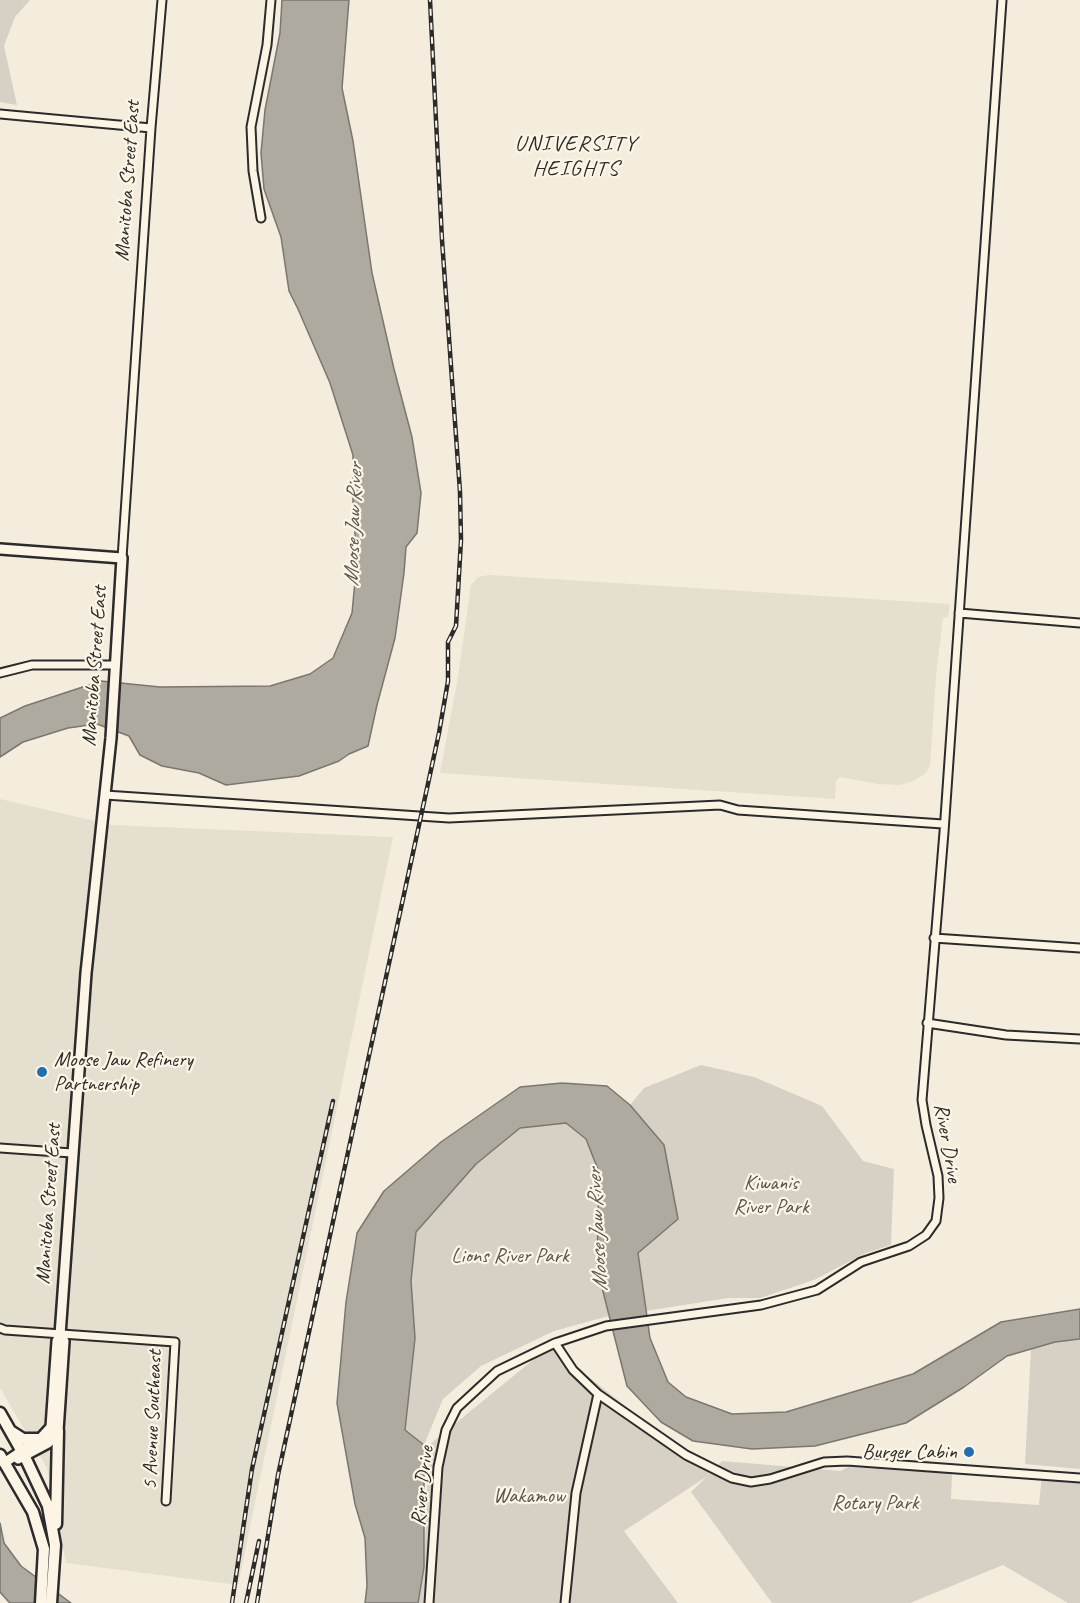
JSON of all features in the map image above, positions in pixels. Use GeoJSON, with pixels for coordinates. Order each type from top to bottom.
{"type":"FeatureCollection","features":[{"type":"Feature","properties":{"kind":"main road"},"geometry":{"type":"LineString","coordinates":[[0,1413],[24,1453],[48,1506],[55,1545]]}},
{"type":"Feature","properties":{"kind":"main road"},"geometry":{"type":"LineString","coordinates":[[41,1603],[49,1560],[55,1545],[58,1431]]}},
{"type":"Feature","properties":{"kind":"main road"},"geometry":{"type":"LineString","coordinates":[[12,1432],[23,1439],[40,1439]]}},
{"type":"Feature","properties":{"kind":"main road"},"geometry":{"type":"LineString","coordinates":[[2,1459],[33,1512],[49,1560],[51,1603]]}},
{"type":"Feature","properties":{"kind":"street","name":"Manitoba Street East"},"geometry":{"type":"LineString","coordinates":[[58,1431],[72,1153],[86,973],[111,738],[151,128],[162,0]]}},
{"type":"Feature","properties":{"kind":"street"},"geometry":{"type":"LineString","coordinates":[[261,218],[253,171],[251,127],[267,45],[271,0]]}},
{"type":"Feature","properties":{"kind":"street","name":"River Drive"},"geometry":{"type":"LineString","coordinates":[[429,1603],[438,1467],[446,1430],[457,1408],[497,1371],[555,1343],[611,1325],[761,1305],[817,1290],[861,1262],[909,1246],[926,1235],[936,1221],[939,1198],[934,1155],[922,1100],[944,828],[1002,0]]}},
{"type":"Feature","properties":{"kind":"street"},"geometry":{"type":"LineString","coordinates":[[0,114],[151,128]]}},
{"type":"Feature","properties":{"kind":"street"},"geometry":{"type":"LineString","coordinates":[[0,549],[122,558]]}},
{"type":"Feature","properties":{"kind":"street"},"geometry":{"type":"LineString","coordinates":[[959,614],[1080,623]]}},
{"type":"Feature","properties":{"kind":"street"},"geometry":{"type":"LineString","coordinates":[[0,673],[32,665],[114,670]]}},
{"type":"Feature","properties":{"kind":"street"},"geometry":{"type":"LineString","coordinates":[[105,795],[449,818],[720,805],[738,810],[944,828]]}},
{"type":"Feature","properties":{"kind":"street"},"geometry":{"type":"LineString","coordinates":[[934,938],[1080,948]]}},
{"type":"Feature","properties":{"kind":"street"},"geometry":{"type":"LineString","coordinates":[[927,1023],[1006,1035],[1080,1040]]}},
{"type":"Feature","properties":{"kind":"street"},"geometry":{"type":"LineString","coordinates":[[0,1148],[72,1153]]}},
{"type":"Feature","properties":{"kind":"street"},"geometry":{"type":"LineString","coordinates":[[3,1329],[62,1335]]}},
{"type":"Feature","properties":{"kind":"street","name":"Manitoba Street East"},"geometry":{"type":"LineString","coordinates":[[40,1439],[51,1427],[57,1341],[62,1335]]}},
{"type":"Feature","properties":{"kind":"street","name":"5 Avenue Southeast"},"geometry":{"type":"LineString","coordinates":[[62,1335],[175,1342],[166,1501]]}},
{"type":"Feature","properties":{"kind":"street"},"geometry":{"type":"LineString","coordinates":[[555,1343],[573,1370],[598,1394],[686,1455],[732,1478],[752,1482],[770,1479],[824,1462],[847,1461],[1080,1478]]}},
{"type":"Feature","properties":{"kind":"street"},"geometry":{"type":"LineString","coordinates":[[565,1603],[576,1493],[598,1394]]}},
{"type":"Feature","properties":{"kind":"street"},"geometry":{"type":"LineString","coordinates":[[2,1459],[48,1443],[58,1431]]}},
{"type":"Feature","properties":{"kind":"street"},"geometry":{"type":"LineString","coordinates":[[24,1453],[40,1439]]}},
{"type":"Feature","properties":{"kind":"shaded area"},"geometry":{"type":"Polygon","coordinates":[[[489,575],[950,604],[948,617],[943,618],[936,676],[930,766],[925,774],[900,785],[878,784],[840,777],[836,781],[835,799],[440,773],[458,677],[471,585],[478,577],[489,575]]]}},
{"type":"Feature","properties":{"kind":"shaded area","name":"Moose Jaw Refinery Partnership"},"geometry":{"type":"Polygon","coordinates":[[[0,799],[112,825],[393,837],[238,1585],[66,1563],[47,1468],[0,1388],[0,799]]]}},
{"type":"Feature","properties":{"kind":"green space"},"geometry":{"type":"Polygon","coordinates":[[[0,0],[30,0],[15,17],[4,46],[17,105],[0,102],[0,0]]]}},
{"type":"Feature","properties":{"kind":"green space","name":"Kiwanis River Park"},"geometry":{"type":"Polygon","coordinates":[[[701,1065],[754,1077],[822,1106],[863,1161],[894,1169],[891,1245],[866,1253],[814,1280],[760,1298],[728,1298],[646,1311],[638,1253],[630,1105],[644,1088],[701,1065]]]}},
{"type":"Feature","properties":{"kind":"green space","name":"Lions River Park"},"geometry":{"type":"Polygon","coordinates":[[[566,1123],[586,1139],[599,1172],[597,1268],[609,1316],[554,1331],[481,1366],[443,1399],[424,1445],[405,1430],[415,1338],[411,1281],[416,1232],[476,1164],[520,1128],[566,1123]]]}},
{"type":"Feature","properties":{"kind":"green space"},"geometry":{"type":"Polygon","coordinates":[[[1080,1340],[1080,1469],[1025,1464],[1031,1349],[1055,1342],[1080,1340]]]}},
{"type":"Feature","properties":{"kind":"green space"},"geometry":{"type":"Polygon","coordinates":[[[550,1346],[710,1474],[722,1461],[841,1471],[848,1467],[952,1473],[951,1499],[1039,1505],[1042,1475],[1080,1477],[1080,1603],[1068,1603],[1003,1565],[910,1603],[772,1603],[691,1492],[706,1477],[624,1531],[678,1603],[418,1603],[424,1567],[429,1445],[550,1346]]]}},
{"type":"Feature","properties":{"kind":"water"},"geometry":{"type":"Polygon","coordinates":[[[282,0],[349,0],[342,88],[353,141],[372,273],[412,437],[421,493],[417,533],[406,547],[395,638],[368,746],[339,761],[299,776],[226,785],[199,773],[162,766],[140,755],[129,736],[97,724],[68,728],[23,742],[0,757],[0,718],[25,706],[101,681],[160,687],[270,686],[310,674],[333,658],[352,613],[357,560],[353,508],[353,455],[330,383],[289,291],[281,237],[264,189],[261,153],[265,110],[280,33],[282,0]]]}},
{"type":"Feature","properties":{"kind":"water","name":"Moose Jaw River"},"geometry":{"type":"Polygon","coordinates":[[[562,1083],[607,1086],[630,1105],[664,1145],[678,1219],[638,1253],[650,1338],[668,1382],[686,1397],[732,1414],[786,1412],[913,1374],[1001,1322],[1080,1309],[1080,1339],[1055,1342],[1007,1356],[964,1387],[906,1423],[815,1446],[752,1449],[693,1441],[661,1422],[627,1386],[597,1268],[599,1172],[586,1139],[566,1123],[520,1128],[476,1164],[416,1232],[411,1281],[415,1338],[405,1430],[424,1445],[424,1567],[418,1603],[365,1603],[367,1586],[365,1538],[355,1504],[337,1403],[346,1302],[357,1233],[384,1191],[441,1142],[520,1087],[562,1083]]]}},
{"type":"Feature","properties":{"kind":"water"},"geometry":{"type":"Polygon","coordinates":[[[0,1523],[4,1543],[21,1566],[71,1603],[10,1603],[0,1592],[0,1523]]]}},
{"type":"Feature","properties":{"kind":"railway"},"geometry":{"type":"LineString","coordinates":[[257,1603],[278,1475],[439,733],[448,681],[448,642],[456,626],[461,540],[460,492],[442,240],[430,0]]}},
{"type":"Feature","properties":{"kind":"railway"},"geometry":{"type":"LineString","coordinates":[[232,1603],[252,1469],[333,1101]]}},
{"type":"Feature","properties":{"kind":"railway"},"geometry":{"type":"LineString","coordinates":[[246,1603],[259,1541]]}},
{"type":"Feature","properties":{"kind":"place","name":"Moose Jaw Refinery Partnership"},"geometry":{"type":"Point","coordinates":[42,1072]}},
{"type":"Feature","properties":{"kind":"place","name":"Burger Cabin"},"geometry":{"type":"Point","coordinates":[969,1452]}},
{"type":"Feature","properties":{"kind":"district","name":"UNIVERSITY HEIGHTS"},"geometry":{"type":"Point","coordinates":[576,156]}},
{"type":"Feature","properties":{"kind":"park label","name":"Wakamow"},"geometry":{"type":"Point","coordinates":[529,1496]}},
{"type":"Feature","properties":{"kind":"park label","name":"Rotary Park"},"geometry":{"type":"Point","coordinates":[875,1503]}}]}
